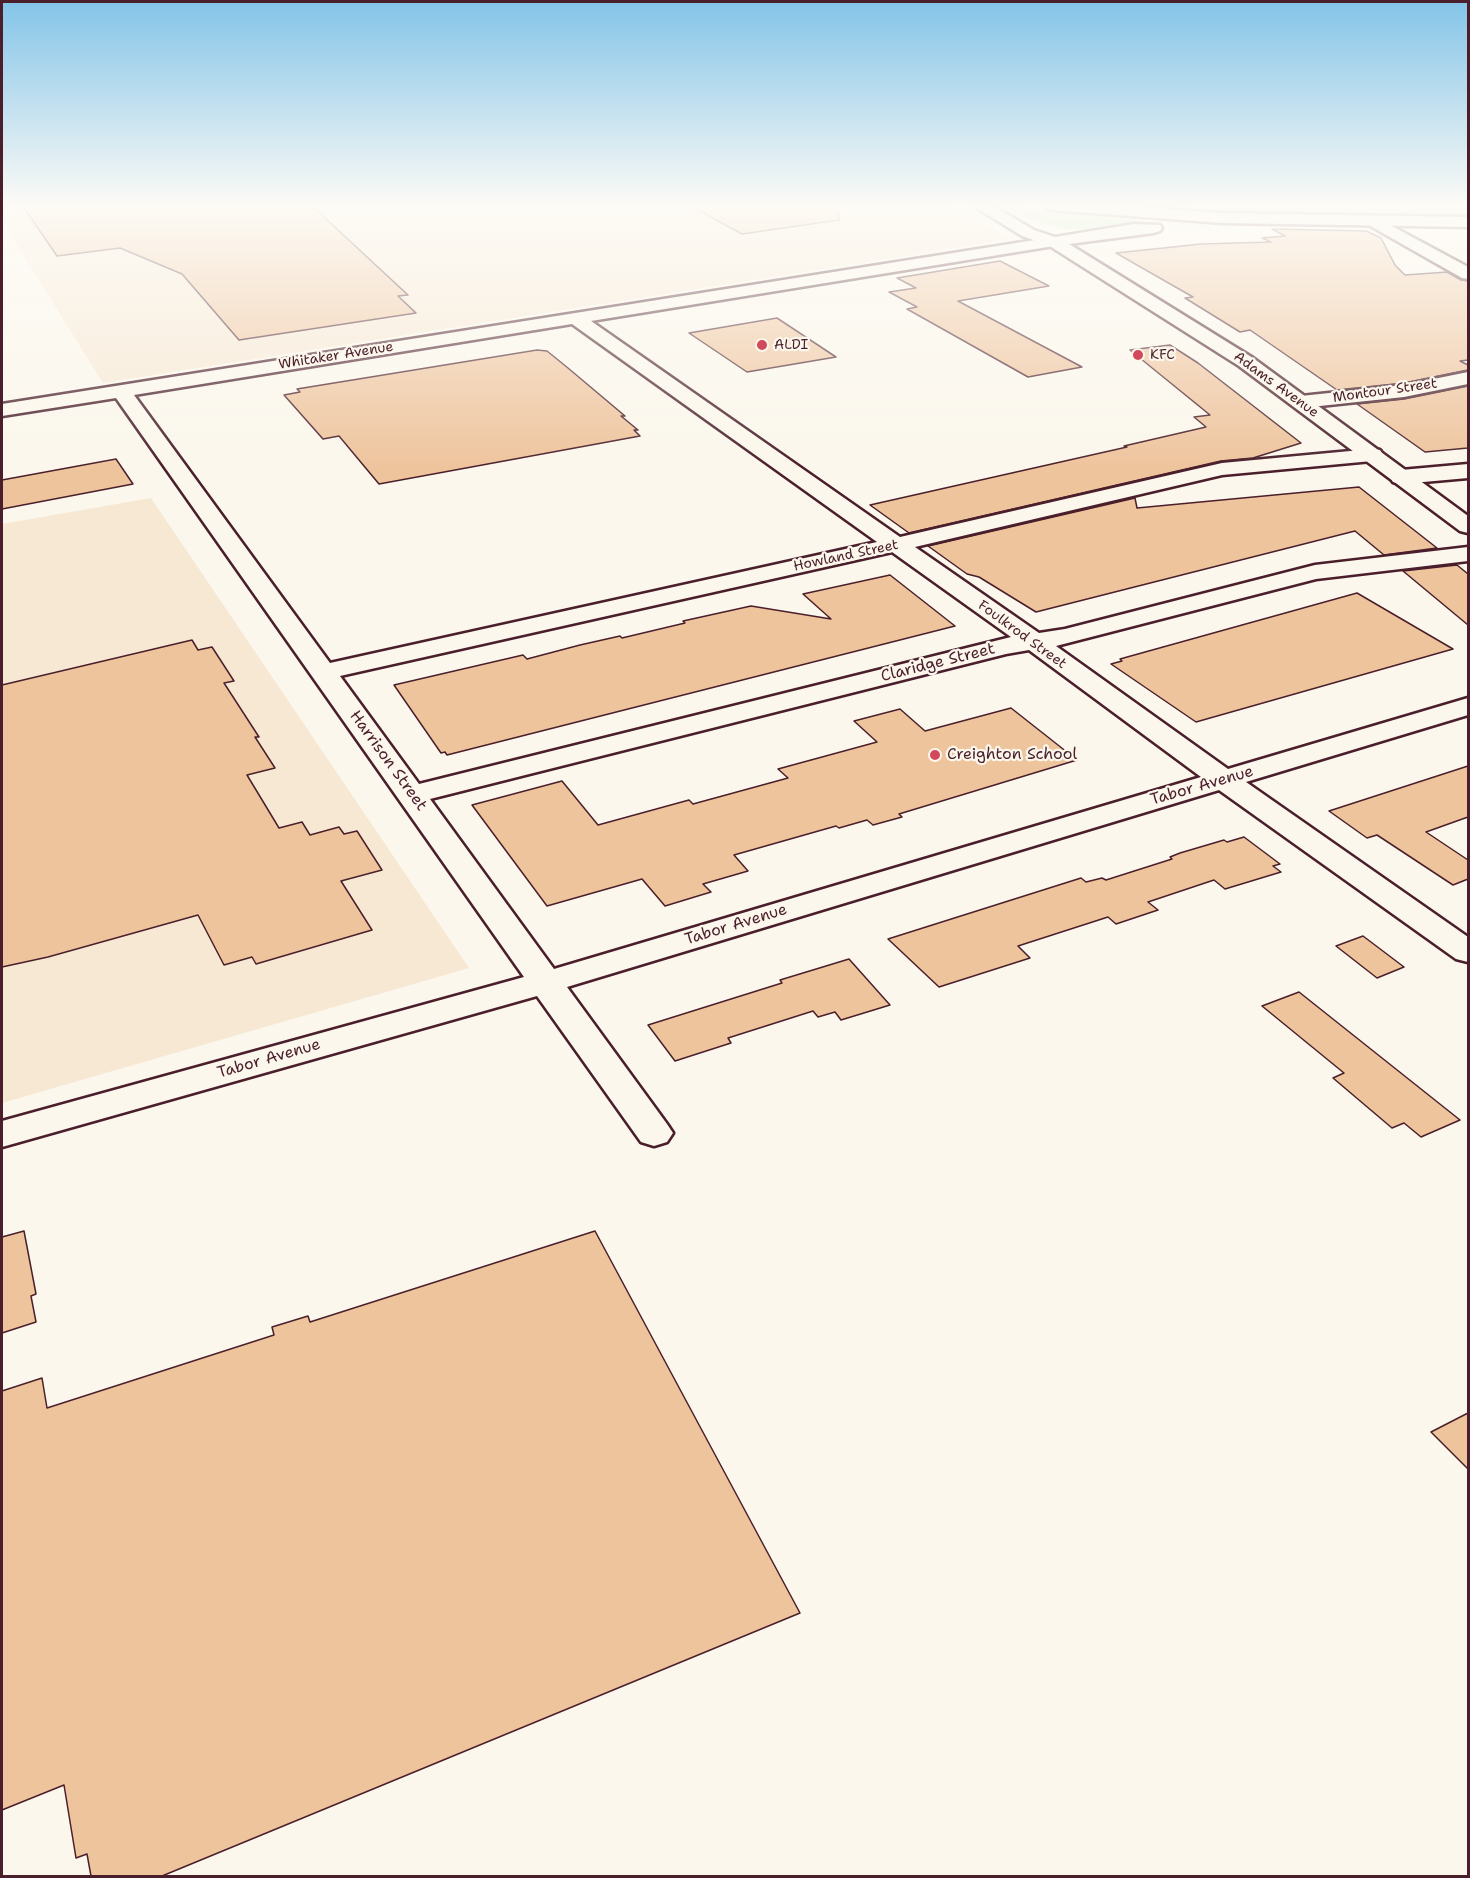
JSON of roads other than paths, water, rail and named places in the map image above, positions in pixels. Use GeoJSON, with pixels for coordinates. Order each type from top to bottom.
{"type":"FeatureCollection","features":[{"type":"Feature","properties":{"kind":"main road","name":"Whitaker Avenue"},"geometry":{"type":"LineString","coordinates":[[2,410],[735,293]]}},
{"type":"Feature","properties":{"kind":"main road","name":"Adams Avenue"},"geometry":{"type":"LineString","coordinates":[[1135,293],[1235,355],[1468,526]]}},
{"type":"Feature","properties":{"kind":"main road","name":"Foulkrod Street"},"geometry":{"type":"LineString","coordinates":[[575,318],[1468,952]]}},
{"type":"Feature","properties":{"kind":"main road","name":"Montour Street"},"geometry":{"type":"LineString","coordinates":[[1301,402],[1404,391],[1468,378]]}},
{"type":"Feature","properties":{"kind":"main road","name":"Harrison Street"},"geometry":{"type":"LineString","coordinates":[[120,390],[547,981],[654,1133]]}},
{"type":"Feature","properties":{"kind":"main road","name":"Howland Street"},"geometry":{"type":"LineString","coordinates":[[323,672],[896,545],[1222,469],[1372,455]]}},
{"type":"Feature","properties":{"kind":"main road"},"geometry":{"type":"LineString","coordinates":[[1401,477],[1468,471]]}},
{"type":"Feature","properties":{"kind":"main road","name":"Claridge Street"},"geometry":{"type":"LineString","coordinates":[[412,795],[1006,646],[1066,637],[1315,572],[1468,554]]}},
{"type":"Feature","properties":{"kind":"main road","name":"Tabor Avenue"},"geometry":{"type":"LineString","coordinates":[[2,1134],[547,981],[1468,706]]}},
{"type":"Feature","properties":{"kind":"place","name":"ALDI"},"geometry":{"type":"Point","coordinates":[762,345]}},
{"type":"Feature","properties":{"kind":"place","name":"KFC"},"geometry":{"type":"Point","coordinates":[1138,355]}},
{"type":"Feature","properties":{"kind":"place","name":"Creighton School"},"geometry":{"type":"Point","coordinates":[935,755]}}]}
